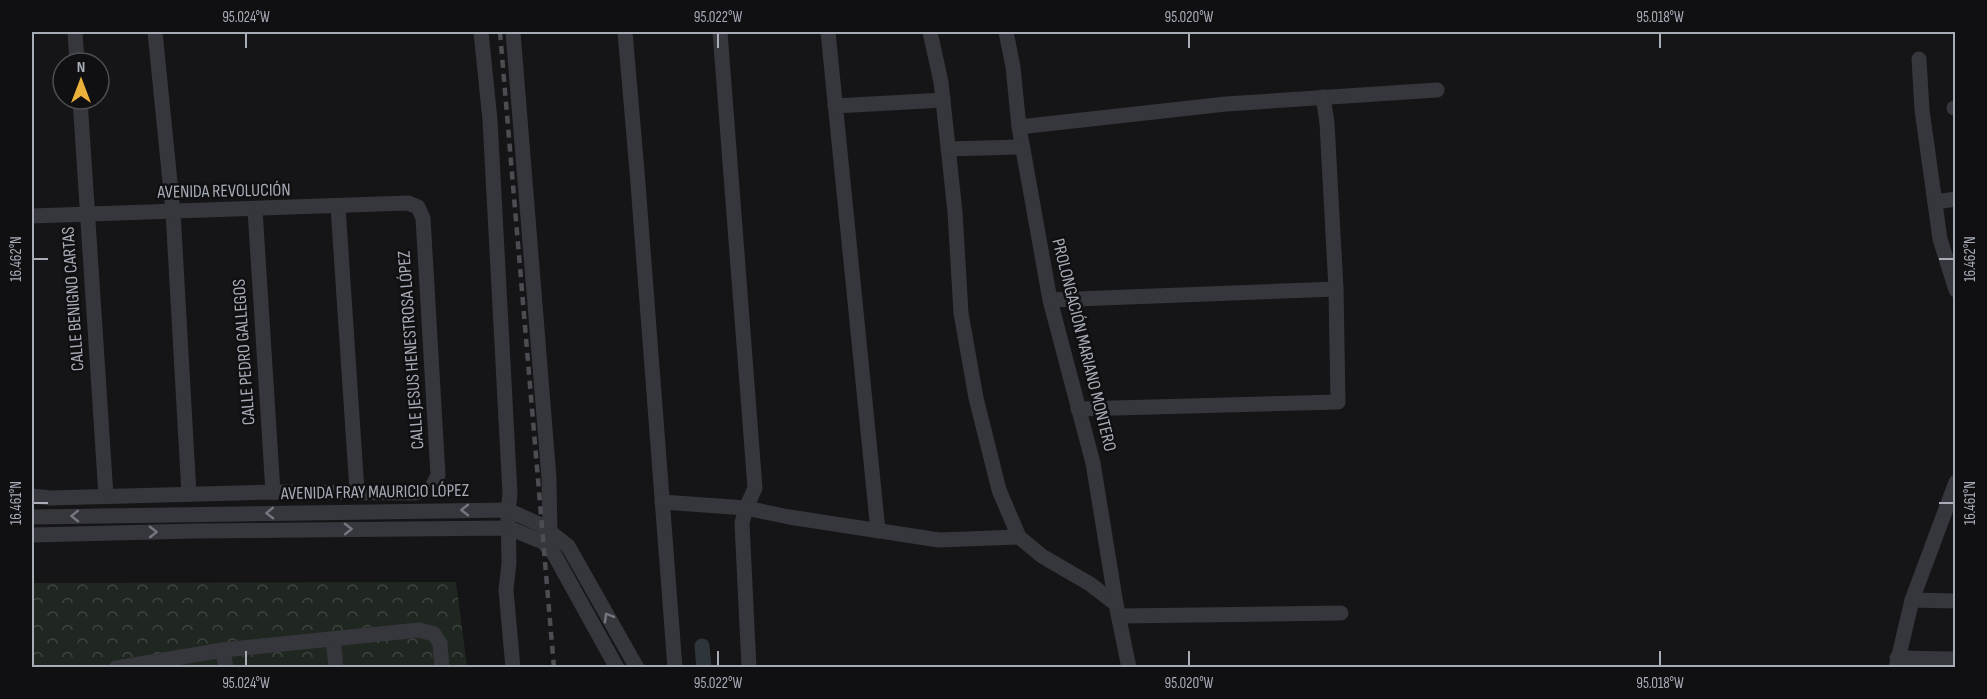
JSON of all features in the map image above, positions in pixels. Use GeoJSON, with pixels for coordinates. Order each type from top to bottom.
{"type":"FeatureCollection","features":[{"type":"Feature","properties":{"kind":"street"},"geometry":{"type":"LineString","coordinates":[[75,32],[76,51]]}},
{"type":"Feature","properties":{"kind":"street"},"geometry":{"type":"LineString","coordinates":[[155,32],[173,212],[189,494]]}},
{"type":"Feature","properties":{"kind":"street"},"geometry":{"type":"LineString","coordinates":[[482,32],[490,120],[510,494],[509,563],[506,590],[513,668]]}},
{"type":"Feature","properties":{"kind":"street"},"geometry":{"type":"LineString","coordinates":[[513,32],[549,478],[550,549]]}},
{"type":"Feature","properties":{"kind":"street"},"geometry":{"type":"LineString","coordinates":[[625,32],[638,171],[675,668]]}},
{"type":"Feature","properties":{"kind":"street"},"geometry":{"type":"LineString","coordinates":[[720,32],[755,488],[742,523],[749,668]]}},
{"type":"Feature","properties":{"kind":"street"},"geometry":{"type":"LineString","coordinates":[[828,32],[879,531]]}},
{"type":"Feature","properties":{"kind":"street"},"geometry":{"type":"LineString","coordinates":[[930,32],[943,100],[955,212],[961,313],[976,398],[999,490],[1019,537],[1042,556],[1090,584],[1118,610],[1341,613]]}},
{"type":"Feature","properties":{"kind":"street","name":"PROLONGACIÓN MARIANO MONTERO"},"geometry":{"type":"LineString","coordinates":[[1006,32],[1013,67],[1022,147],[1050,300],[1093,463],[1129,668]]}},
{"type":"Feature","properties":{"kind":"street"},"geometry":{"type":"LineString","coordinates":[[1919,59],[1922,110],[1940,239],[1956,290]]}},
{"type":"Feature","properties":{"kind":"street"},"geometry":{"type":"LineString","coordinates":[[1019,127],[1226,104],[1437,90]]}},
{"type":"Feature","properties":{"kind":"street"},"geometry":{"type":"LineString","coordinates":[[1078,409],[1338,402],[1336,289],[1328,123],[1323,97]]}},
{"type":"Feature","properties":{"kind":"street"},"geometry":{"type":"LineString","coordinates":[[835,106],[943,100]]}},
{"type":"Feature","properties":{"kind":"street","name":"CALLE BENIGNO CARTAS"},"geometry":{"type":"LineString","coordinates":[[81,111],[106,496]]}},
{"type":"Feature","properties":{"kind":"street"},"geometry":{"type":"LineString","coordinates":[[948,149],[1022,147]]}},
{"type":"Feature","properties":{"kind":"street"},"geometry":{"type":"LineString","coordinates":[[1935,202],[1956,199]]}},
{"type":"Feature","properties":{"kind":"street","name":"AVENIDA REVOLUCIÓN"},"geometry":{"type":"LineString","coordinates":[[32,216],[408,203],[418,207]]}},
{"type":"Feature","properties":{"kind":"street"},"geometry":{"type":"LineString","coordinates":[[32,496],[50,498],[357,491],[338,207]]}},
{"type":"Feature","properties":{"kind":"street","name":"CALLE JESUS HENESTROSA LÓPEZ"},"geometry":{"type":"LineString","coordinates":[[357,491],[415,492],[431,489],[438,476],[423,218],[418,207]]}},
{"type":"Feature","properties":{"kind":"street","name":"CALLE PEDRO GALLEGOS"},"geometry":{"type":"LineString","coordinates":[[255,210],[273,492]]}},
{"type":"Feature","properties":{"kind":"street"},"geometry":{"type":"LineString","coordinates":[[1050,300],[1336,289]]}},
{"type":"Feature","properties":{"kind":"street"},"geometry":{"type":"LineString","coordinates":[[1956,482],[1949,522],[1912,600],[1896,663],[1956,659]]}},
{"type":"Feature","properties":{"kind":"street"},"geometry":{"type":"LineString","coordinates":[[662,502],[746,508],[789,517],[939,540],[1019,537]]}},
{"type":"Feature","properties":{"kind":"street","name":"AVENIDA FRAY MAURICIO LÓPEZ"},"geometry":{"type":"LineString","coordinates":[[32,516],[508,510],[541,525],[568,546],[637,668]]}},
{"type":"Feature","properties":{"kind":"street","name":"AVENIDA FRAY MAURICIO LÓPEZ"},"geometry":{"type":"LineString","coordinates":[[32,535],[509,528],[543,542],[554,554],[617,668]]}},
{"type":"Feature","properties":{"kind":"street"},"geometry":{"type":"LineString","coordinates":[[1912,600],[1956,601]]}},
{"type":"Feature","properties":{"kind":"street"},"geometry":{"type":"LineString","coordinates":[[116,668],[223,650],[419,630],[434,634],[440,644],[442,668]]}},
{"type":"Feature","properties":{"kind":"street"},"geometry":{"type":"LineString","coordinates":[[333,639],[336,668]]}},
{"type":"Feature","properties":{"kind":"street"},"geometry":{"type":"LineString","coordinates":[[223,650],[226,668]]}},
{"type":"Feature","properties":{"kind":"green space"},"geometry":{"type":"Polygon","coordinates":[[[456,582],[467,667],[32,667],[32,583],[456,582]]]}},
{"type":"Feature","properties":{"kind":"waterway"},"geometry":{"type":"LineString","coordinates":[[702,646],[704,668]]}},
{"type":"Feature","properties":{"kind":"railway"},"geometry":{"type":"LineString","coordinates":[[500,32],[554,668]]}}]}
